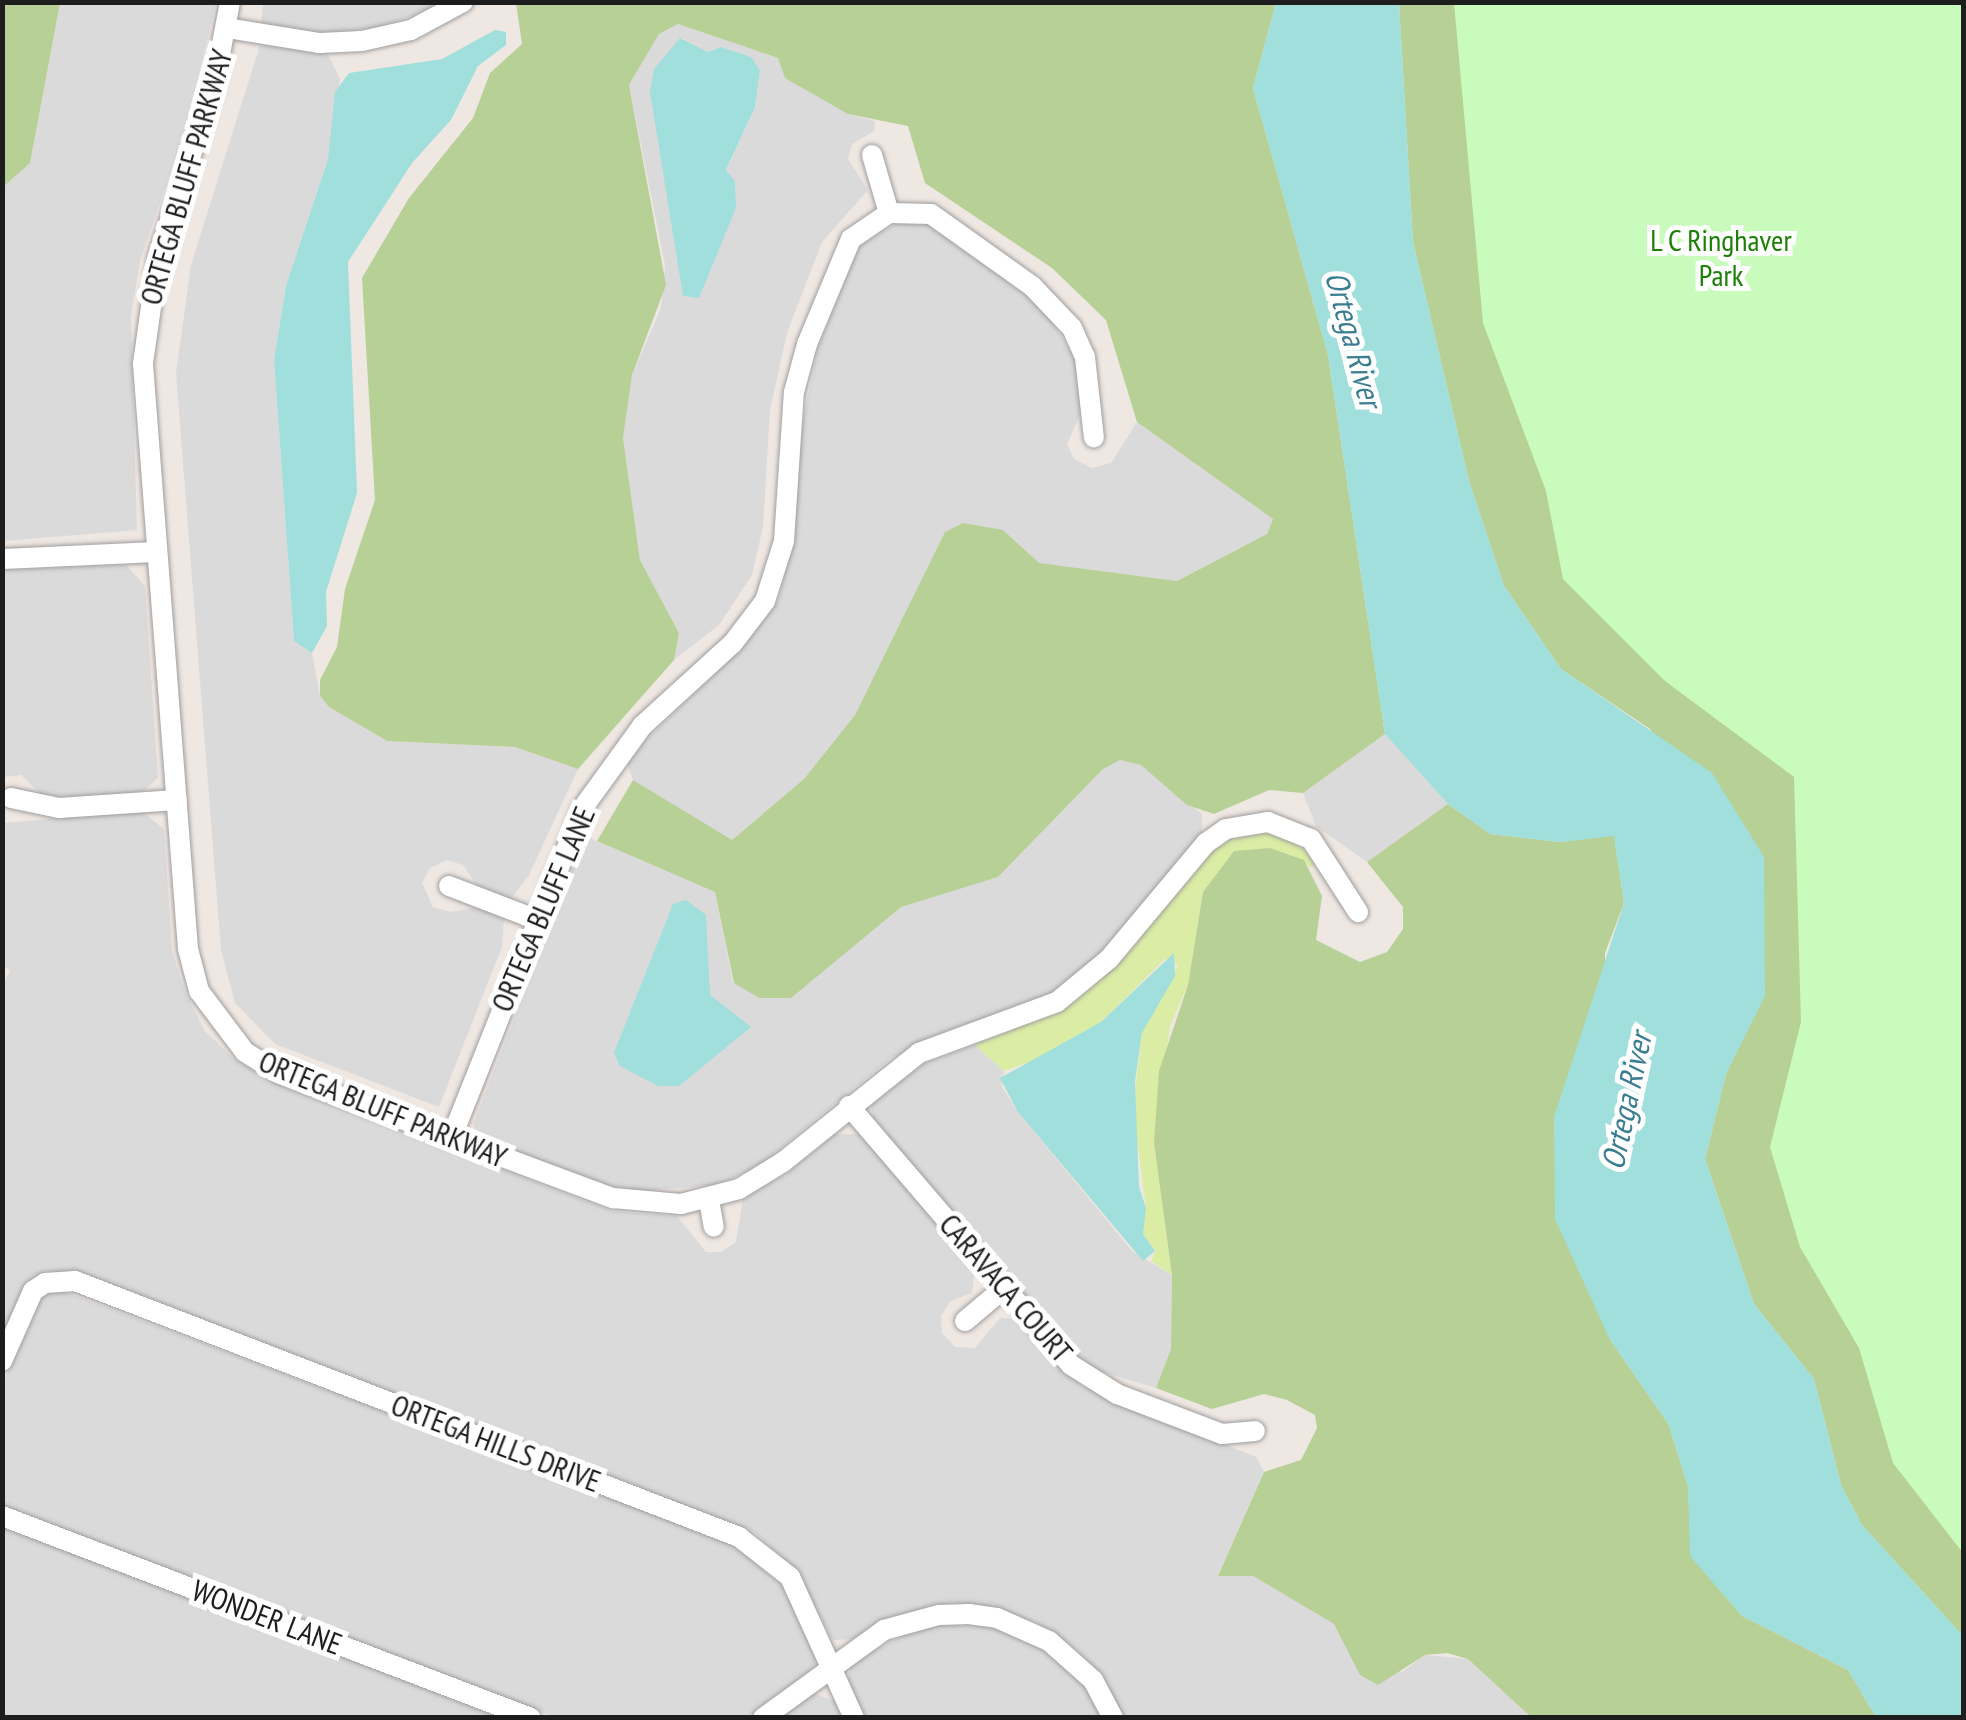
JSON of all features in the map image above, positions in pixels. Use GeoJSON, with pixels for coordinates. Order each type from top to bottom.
{"type":"FeatureCollection","features":[{"type":"Feature","properties":{"kind":"street","name":"ORTEGA BLUFF PARKWAY"},"geometry":{"type":"LineString","coordinates":[[230,2],[227,28],[147,309],[143,364],[188,949],[199,991],[218,1022],[245,1052],[278,1073],[613,1198],[681,1204],[709,1200],[784,1162],[919,1053],[1032,1016],[1083,984],[1206,843],[1226,829],[1268,822],[1311,839],[1358,912]]}},
{"type":"Feature","properties":{"kind":"street"},"geometry":{"type":"LineString","coordinates":[[227,28],[320,43],[362,41],[411,30],[464,2]]}},
{"type":"Feature","properties":{"kind":"street"},"geometry":{"type":"LineString","coordinates":[[872,155],[889,213],[914,211],[949,223],[1052,303],[1085,357],[1094,438]]}},
{"type":"Feature","properties":{"kind":"street","name":"ORTEGA BLUFF LANE"},"geometry":{"type":"LineString","coordinates":[[451,1138],[535,918],[582,809],[611,763],[666,701],[733,643],[765,601],[784,541],[788,436],[807,344],[850,239],[889,213]]}},
{"type":"Feature","properties":{"kind":"street"},"geometry":{"type":"LineString","coordinates":[[2,559],[157,552]]}},
{"type":"Feature","properties":{"kind":"street"},"geometry":{"type":"LineString","coordinates":[[12,798],[59,808],[177,800]]}},
{"type":"Feature","properties":{"kind":"street"},"geometry":{"type":"LineString","coordinates":[[449,886],[535,918]]}},
{"type":"Feature","properties":{"kind":"street","name":"CARAVACA COURT"},"geometry":{"type":"LineString","coordinates":[[849,1106],[1004,1288],[1094,1382],[1222,1434],[1256,1431]]}},
{"type":"Feature","properties":{"kind":"street"},"geometry":{"type":"LineString","coordinates":[[709,1200],[714,1227]]}},
{"type":"Feature","properties":{"kind":"street","name":"ORTEGA HILLS DRIVE"},"geometry":{"type":"LineString","coordinates":[[2,1362],[24,1304],[45,1283],[75,1281],[739,1537],[790,1577],[854,1718]]}},
{"type":"Feature","properties":{"kind":"street"},"geometry":{"type":"LineString","coordinates":[[965,1321],[1004,1288]]}},
{"type":"Feature","properties":{"kind":"street","name":"WONDER LANE"},"geometry":{"type":"LineString","coordinates":[[2,1516],[531,1718]]}},
{"type":"Feature","properties":{"kind":"street"},"geometry":{"type":"LineString","coordinates":[[764,1718],[884,1630],[912,1620],[997,1618],[1072,1658],[1114,1718]]}},
{"type":"Feature","properties":{"kind":"shaded area"},"geometry":{"type":"Polygon","coordinates":[[[60,3],[216,3],[188,121],[140,261],[131,317],[137,530],[5,541],[2,187],[30,163],[60,3]]]}},
{"type":"Feature","properties":{"kind":"shaded area"},"geometry":{"type":"Polygon","coordinates":[[[263,3],[445,3],[381,27],[319,34],[261,24],[263,3]]]}},
{"type":"Feature","properties":{"kind":"shaded area"},"geometry":{"type":"Polygon","coordinates":[[[678,24],[778,58],[848,114],[875,121],[874,131],[852,144],[848,159],[868,190],[822,242],[787,333],[770,410],[763,527],[752,575],[719,625],[674,660],[679,633],[640,560],[623,438],[632,375],[661,308],[665,265],[629,85],[659,34],[678,24]],[[681,38],[726,171],[755,107],[760,70],[750,57],[721,47],[708,52],[681,38]]]}},
{"type":"Feature","properties":{"kind":"shaded area"},"geometry":{"type":"Polygon","coordinates":[[[260,45],[327,53],[340,79],[328,159],[286,286],[274,360],[294,641],[312,653],[320,696],[329,707],[387,741],[515,747],[578,769],[529,875],[510,900],[478,887],[463,865],[447,860],[430,868],[422,883],[433,907],[451,912],[478,907],[504,919],[502,947],[439,1107],[275,1044],[235,1003],[221,950],[176,373],[191,265],[260,45]]]}},
{"type":"Feature","properties":{"kind":"shaded area"},"geometry":{"type":"Polygon","coordinates":[[[900,222],[924,222],[944,233],[1046,311],[1074,358],[1085,403],[1067,444],[1074,459],[1092,468],[1111,463],[1137,422],[1273,519],[1267,534],[1177,581],[1038,563],[1003,530],[946,532],[855,715],[804,779],[731,841],[633,780],[626,759],[738,652],[778,601],[794,541],[798,444],[818,348],[859,245],[900,222]]]}},
{"type":"Feature","properties":{"kind":"shaded area"},"geometry":{"type":"Polygon","coordinates":[[[126,565],[145,586],[158,778],[142,792],[45,798],[21,775],[3,777],[2,569],[126,565]]]}},
{"type":"Feature","properties":{"kind":"shaded area"},"geometry":{"type":"Polygon","coordinates":[[[1385,734],[1448,804],[1367,862],[1316,826],[1303,793],[1385,734]]]}},
{"type":"Feature","properties":{"kind":"shaded area"},"geometry":{"type":"Polygon","coordinates":[[[1120,760],[1141,765],[1202,814],[1202,833],[1094,960],[1054,993],[891,1058],[757,1167],[716,1185],[643,1191],[607,1185],[483,1139],[473,1125],[585,836],[715,892],[733,983],[790,998],[901,906],[998,877],[1103,769],[1120,760]]]}},
{"type":"Feature","properties":{"kind":"shaded area"},"geometry":{"type":"Polygon","coordinates":[[[141,811],[164,829],[172,951],[185,992],[205,1031],[233,1058],[272,1082],[611,1211],[677,1216],[706,1252],[721,1252],[736,1242],[743,1198],[785,1175],[835,1134],[862,1134],[975,1267],[972,1293],[951,1301],[941,1315],[942,1333],[955,1347],[975,1348],[1000,1318],[1017,1318],[1082,1386],[1256,1457],[1264,1472],[1218,1575],[1253,1576],[1334,1624],[1348,1646],[1402,1672],[1425,1655],[1468,1659],[1531,1717],[1124,1717],[1103,1678],[1075,1648],[1036,1622],[955,1605],[916,1610],[854,1639],[833,1640],[795,1570],[754,1532],[85,1273],[46,1271],[31,1279],[3,1335],[2,987],[10,970],[2,966],[3,823],[141,811]]]}},
{"type":"Feature","properties":{"kind":"shaded area"},"geometry":{"type":"Polygon","coordinates":[[[975,1045],[1004,1071],[1002,1087],[1018,1112],[1132,1251],[1172,1275],[1171,1349],[1156,1388],[1089,1368],[874,1122],[871,1107],[877,1094],[902,1072],[975,1045]]]}},
{"type":"Feature","properties":{"kind":"shaded area"},"geometry":{"type":"Polygon","coordinates":[[[61,1290],[743,1548],[786,1585],[816,1654],[815,1666],[752,1717],[554,1717],[3,1505],[2,1387],[33,1309],[43,1296],[61,1290]]]}},
{"type":"Feature","properties":{"kind":"shaded area"},"geometry":{"type":"Polygon","coordinates":[[[3,1524],[506,1717],[3,1717],[3,1524]]]}},
{"type":"Feature","properties":{"kind":"shaded area"},"geometry":{"type":"Polygon","coordinates":[[[925,1625],[994,1626],[1037,1643],[1074,1672],[1106,1717],[862,1717],[847,1684],[852,1661],[925,1625]]]}},
{"type":"Feature","properties":{"kind":"shaded area"},"geometry":{"type":"Polygon","coordinates":[[[811,1693],[838,1702],[845,1718],[778,1718],[811,1693]]]}},
{"type":"Feature","properties":{"kind":"green space"},"geometry":{"type":"Polygon","coordinates":[[[3,2],[60,3],[30,163],[3,187],[3,2]]]}},
{"type":"Feature","properties":{"kind":"green space"},"geometry":{"type":"Polygon","coordinates":[[[516,3],[1276,3],[1253,88],[1328,355],[1385,734],[1303,793],[1269,790],[1214,814],[1187,805],[1141,765],[1120,760],[1103,769],[998,877],[901,907],[791,998],[759,998],[734,983],[715,892],[597,841],[633,780],[732,840],[804,779],[855,715],[945,532],[963,523],[1003,530],[1039,563],[1177,581],[1267,534],[1273,519],[1137,422],[1106,320],[1052,268],[925,183],[908,126],[848,114],[785,78],[778,58],[678,24],[659,34],[629,85],[666,285],[632,375],[623,438],[640,560],[679,633],[674,660],[578,769],[515,747],[387,741],[329,707],[320,696],[320,680],[337,647],[345,589],[375,500],[362,278],[409,198],[473,118],[490,73],[522,44],[516,3]]]}},
{"type":"Feature","properties":{"kind":"green space","name":"L C Ringhaver Park"},"geometry":{"type":"Polygon","coordinates":[[[1399,3],[1963,3],[1963,1636],[1862,1525],[1841,1485],[1814,1379],[1754,1304],[1705,1159],[1726,1074],[1764,996],[1650,729],[1561,669],[1504,586],[1469,481],[1413,242],[1399,3]]]}},
{"type":"Feature","properties":{"kind":"green space","name":"L C Ringhaver Park"},"geometry":{"type":"Polygon","coordinates":[[[1454,3],[1963,3],[1963,1553],[1893,1463],[1859,1348],[1800,1247],[1770,1147],[1801,1022],[1794,777],[1665,681],[1563,579],[1546,491],[1483,323],[1454,3]]]}},
{"type":"Feature","properties":{"kind":"green space"},"geometry":{"type":"Polygon","coordinates":[[[1448,804],[1490,834],[1560,842],[1614,835],[1624,903],[1605,953],[1609,1338],[1669,1425],[1688,1487],[1691,1556],[1742,1616],[1848,1670],[1876,1717],[1531,1717],[1468,1659],[1447,1653],[1425,1655],[1378,1685],[1360,1675],[1334,1624],[1253,1576],[1218,1576],[1264,1472],[1301,1460],[1317,1428],[1315,1415],[1287,1400],[1264,1394],[1212,1409],[1156,1388],[1171,1349],[1172,1275],[1154,1143],[1159,1071],[1188,985],[1203,892],[1234,851],[1270,848],[1304,860],[1322,896],[1316,940],[1360,962],[1387,952],[1403,929],[1403,907],[1367,862],[1448,804]]]}},
{"type":"Feature","properties":{"kind":"green space"},"geometry":{"type":"Polygon","coordinates":[[[1260,830],[1287,837],[1317,860],[1312,868],[1287,853],[1203,892],[1188,985],[1170,1026],[1154,1143],[1172,1275],[1151,1261],[1155,1251],[1143,1234],[1146,1208],[1133,1108],[1142,1033],[1178,965],[1165,959],[1101,1022],[1053,1054],[1004,1071],[975,1045],[1069,1006],[1117,963],[1208,854],[1229,838],[1260,830]]]}},
{"type":"Feature","properties":{"kind":"water","name":"Ortega River"},"geometry":{"type":"Polygon","coordinates":[[[1276,3],[1399,3],[1413,242],[1469,481],[1504,586],[1561,669],[1712,773],[1764,857],[1765,996],[1726,1074],[1705,1159],[1754,1304],[1814,1379],[1841,1485],[1862,1525],[1963,1636],[1963,1717],[1876,1717],[1848,1670],[1742,1616],[1690,1556],[1688,1487],[1669,1425],[1609,1338],[1555,1219],[1554,1117],[1624,903],[1614,836],[1560,842],[1490,834],[1448,804],[1385,734],[1328,355],[1253,88],[1276,3]]]}},
{"type":"Feature","properties":{"kind":"water"},"geometry":{"type":"Polygon","coordinates":[[[495,30],[506,32],[506,45],[478,66],[451,120],[412,163],[348,262],[357,493],[326,592],[327,626],[312,653],[294,641],[274,360],[286,286],[328,159],[335,92],[349,73],[442,59],[495,30]]]}},
{"type":"Feature","properties":{"kind":"water"},"geometry":{"type":"Polygon","coordinates":[[[680,38],[708,52],[721,47],[751,57],[760,70],[755,107],[726,170],[735,181],[736,208],[699,298],[683,296],[650,92],[654,69],[680,38]]]}},
{"type":"Feature","properties":{"kind":"water"},"geometry":{"type":"Polygon","coordinates":[[[686,900],[706,915],[710,995],[751,1027],[679,1086],[658,1086],[620,1066],[614,1053],[673,904],[686,900]]]}},
{"type":"Feature","properties":{"kind":"water"},"geometry":{"type":"Polygon","coordinates":[[[1174,953],[1175,976],[1142,1033],[1135,1081],[1139,1187],[1146,1208],[1143,1234],[1155,1251],[1143,1261],[1018,1112],[1000,1078],[1101,1022],[1174,953]]]}}]}
